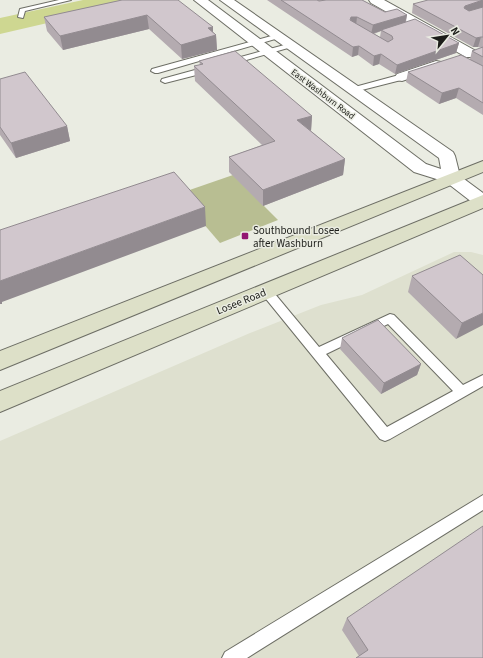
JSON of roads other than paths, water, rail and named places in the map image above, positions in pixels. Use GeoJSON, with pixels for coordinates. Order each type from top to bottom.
{"type":"FeatureCollection","features":[{"type":"Feature","properties":{"kind":"main road"},"geometry":{"type":"LineString","coordinates":[[0,361],[483,166]]}},
{"type":"Feature","properties":{"kind":"main road","name":"Losee Road"},"geometry":{"type":"LineString","coordinates":[[0,402],[483,201]]}},
{"type":"Feature","properties":{"kind":"street","name":"East Washburn Road"},"geometry":{"type":"LineString","coordinates":[[200,0],[420,168],[452,178],[483,201]]}},
{"type":"Feature","properties":{"kind":"street","name":"East Washburn Road"},"geometry":{"type":"LineString","coordinates":[[226,0],[448,156],[452,178]]}},
{"type":"Feature","properties":{"kind":"street"},"geometry":{"type":"LineString","coordinates":[[375,0],[417,24],[477,52]]}},
{"type":"Feature","properties":{"kind":"street"},"geometry":{"type":"LineString","coordinates":[[402,77],[477,52]]}},
{"type":"Feature","properties":{"kind":"lane"},"geometry":{"type":"LineString","coordinates":[[21,17],[22,10],[68,0]]}},
{"type":"Feature","properties":{"kind":"lane"},"geometry":{"type":"LineString","coordinates":[[404,28],[417,24]]}},
{"type":"Feature","properties":{"kind":"lane"},"geometry":{"type":"LineString","coordinates":[[165,81],[217,62],[256,43],[278,37]]}},
{"type":"Feature","properties":{"kind":"lane"},"geometry":{"type":"LineString","coordinates":[[155,71],[217,62],[292,46]]}},
{"type":"Feature","properties":{"kind":"lane"},"geometry":{"type":"LineString","coordinates":[[354,90],[402,77]]}},
{"type":"Feature","properties":{"kind":"lane"},"geometry":{"type":"LineString","coordinates":[[266,291],[385,435],[483,380]]}},
{"type":"Feature","properties":{"kind":"lane"},"geometry":{"type":"LineString","coordinates":[[317,353],[390,318],[462,392]]}},
{"type":"Feature","properties":{"kind":"lane"},"geometry":{"type":"LineString","coordinates":[[231,658],[483,502]]}},
{"type":"Feature","properties":{"kind":"waterway"},"geometry":{"type":"LineString","coordinates":[[0,26],[116,0]]}},
{"type":"Feature","properties":{"kind":"place","name":"Southbound Losee after Washburn"},"geometry":{"type":"Point","coordinates":[245,236]}}]}
